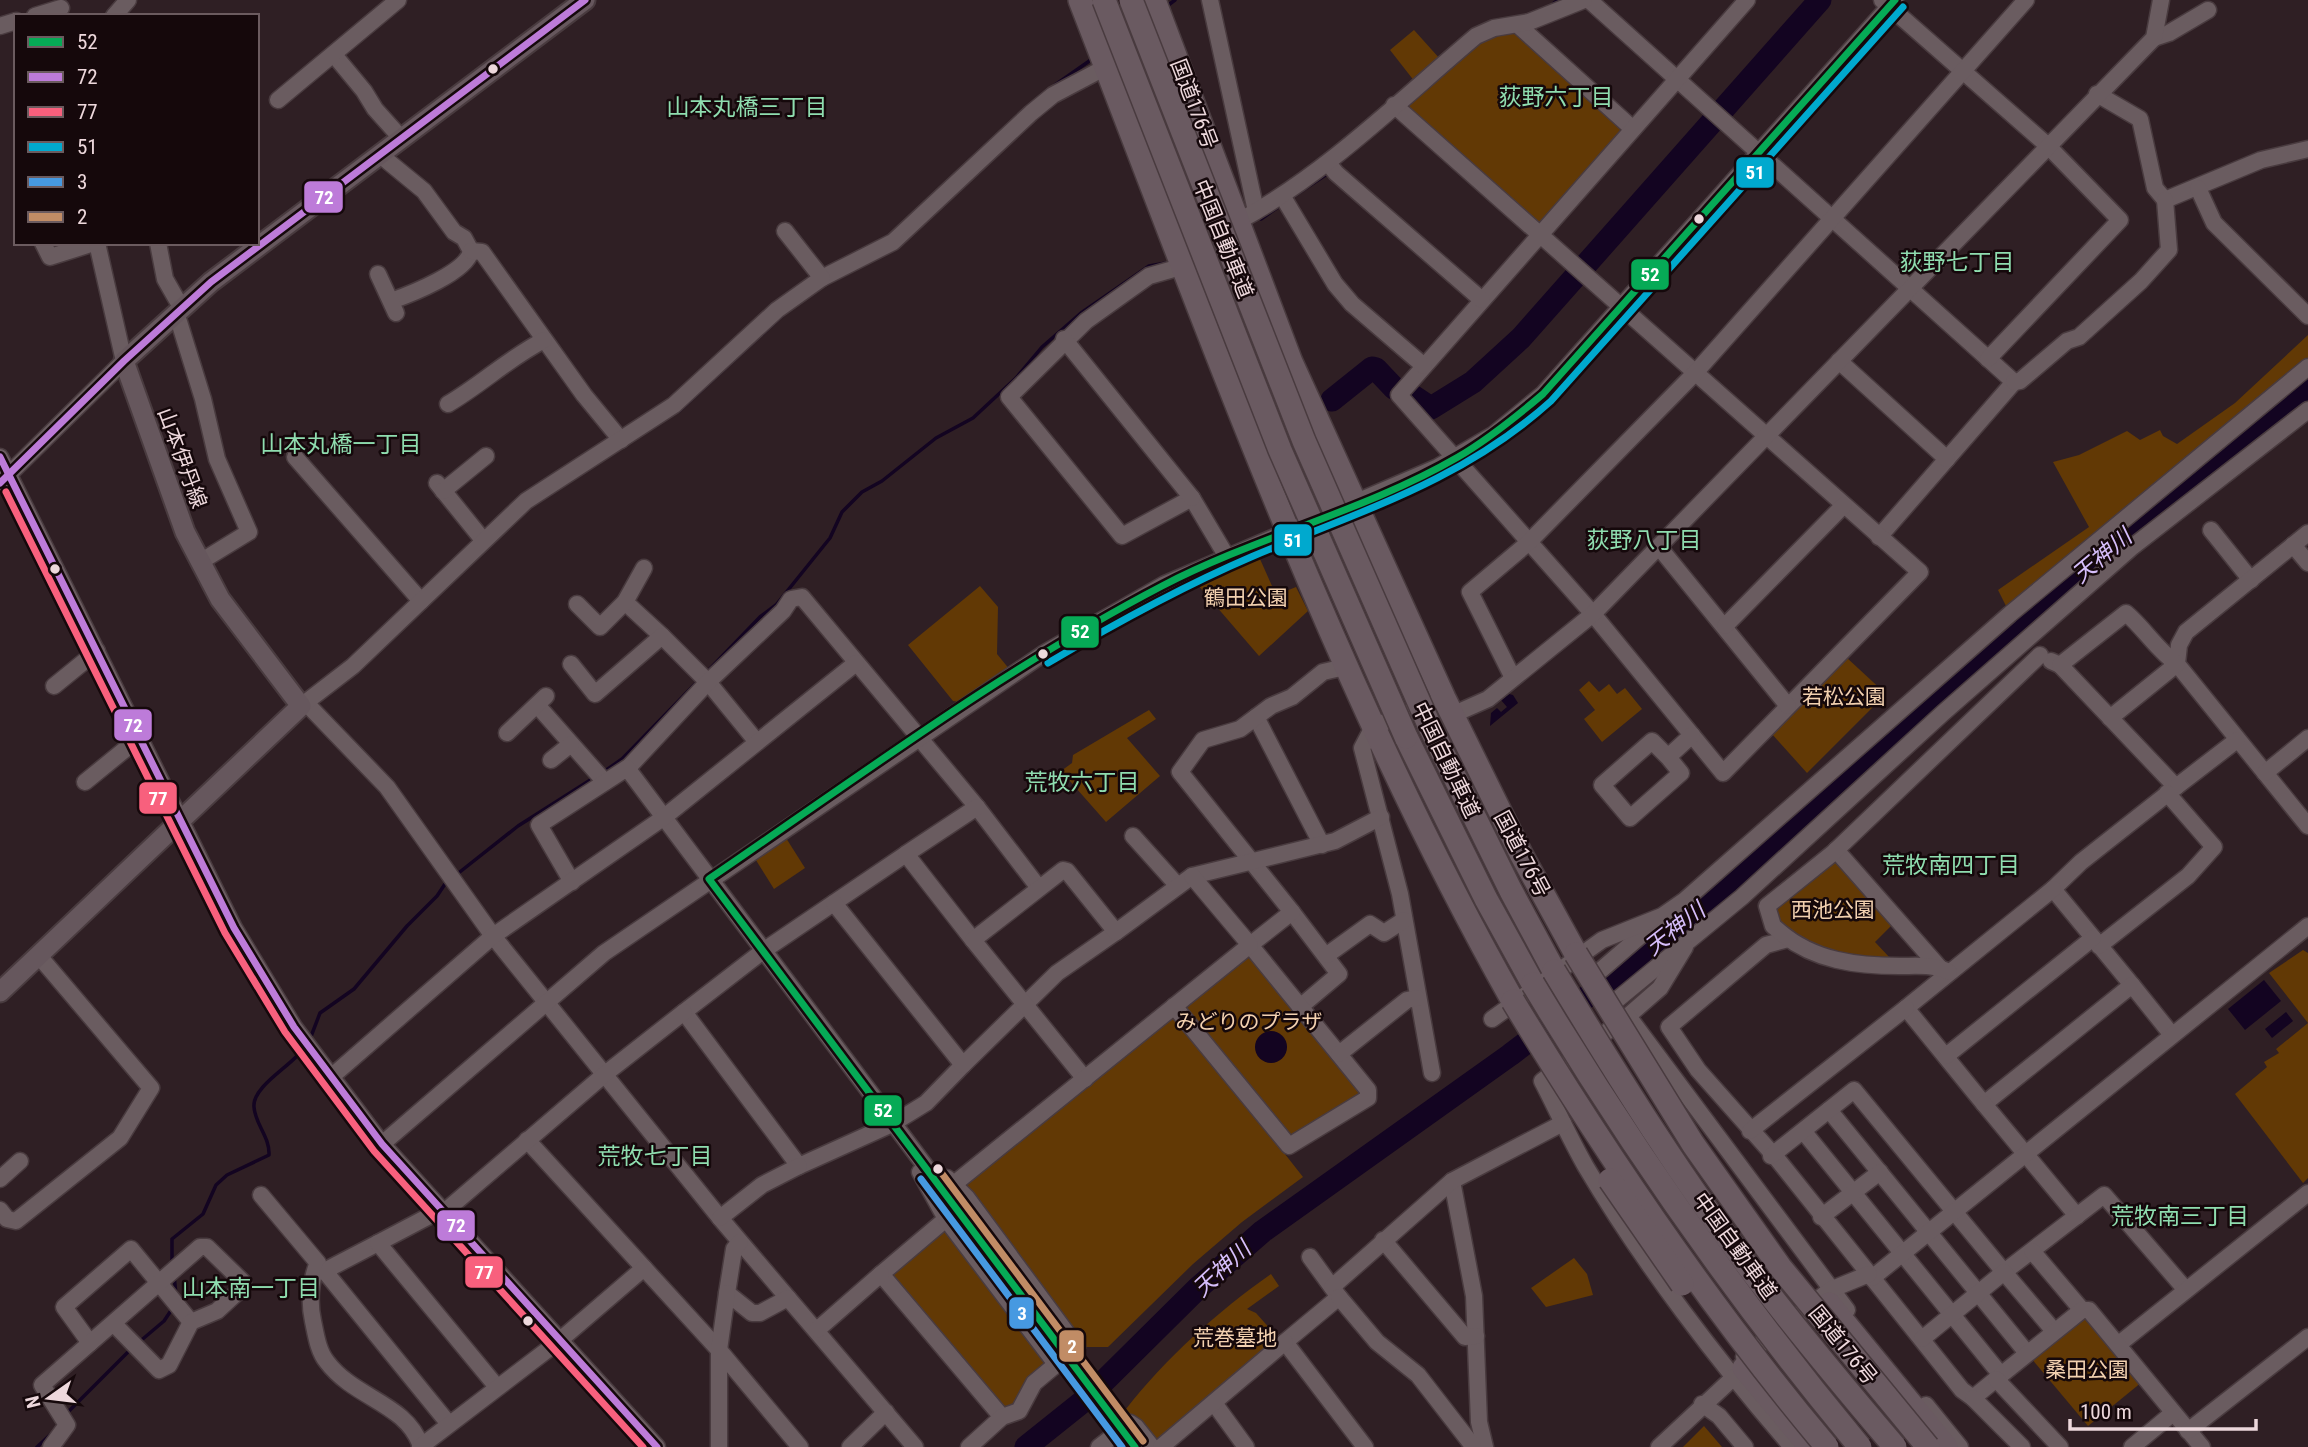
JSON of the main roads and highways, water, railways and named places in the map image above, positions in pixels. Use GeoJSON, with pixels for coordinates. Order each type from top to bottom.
{"type":"FeatureCollection","features":[{"type":"Feature","properties":{"kind":"highway"},"geometry":{"type":"LineString","coordinates":[[1080,0],[1289,532],[1345,667],[1464,914],[1549,1061],[1720,1313],[1827,1447]]}},
{"type":"Feature","properties":{"kind":"highway","name":"中国自動車道"},"geometry":{"type":"LineString","coordinates":[[1104,0],[1275,438],[1406,737],[1486,900],[1533,984],[1601,1094],[1694,1236],[1860,1447]]}},
{"type":"Feature","properties":{"kind":"highway","name":"中国自動車道"},"geometry":{"type":"LineString","coordinates":[[1131,0],[1304,441],[1430,727],[1511,891],[1554,971],[1657,1135],[1714,1219],[1760,1282],[1895,1447]]}},
{"type":"Feature","properties":{"kind":"highway","name":"国道176号"},"geometry":{"type":"LineString","coordinates":[[1154,0],[1247,216],[1291,362],[1448,706],[1521,853],[1576,954],[1625,1025],[1693,1144],[1780,1267],[1928,1447]]}},
{"type":"Feature","properties":{"kind":"highway"},"geometry":{"type":"LineString","coordinates":[[1625,1025],[1677,1099],[1946,1447]]}},
{"type":"Feature","properties":{"kind":"highway"},"geometry":{"type":"LineString","coordinates":[[1549,1061],[1613,1186],[1735,1372],[1810,1447]]}},
{"type":"Feature","properties":{"kind":"main road"},"geometry":{"type":"LineString","coordinates":[[562,7],[585,0]]}},
{"type":"Feature","properties":{"kind":"main road","name":"山本伊丹線"},"geometry":{"type":"LineString","coordinates":[[0,992],[304,704],[220,599],[200,562],[167,486],[124,361],[179,309],[401,138],[562,7]]}},
{"type":"Feature","properties":{"kind":"waterway"},"geometry":{"type":"LineString","coordinates":[[1167,6],[1175,0]]}},
{"type":"Feature","properties":{"kind":"waterway"},"geometry":{"type":"LineString","coordinates":[[1554,3],[1558,0]]}},
{"type":"Feature","properties":{"kind":"waterway"},"geometry":{"type":"LineString","coordinates":[[1410,394],[1431,408],[1473,382],[1521,338],[1820,0]]}},
{"type":"Feature","properties":{"kind":"waterway"},"geometry":{"type":"LineString","coordinates":[[1055,85],[1095,57]]}},
{"type":"Feature","properties":{"kind":"waterway"},"geometry":{"type":"LineString","coordinates":[[1339,163],[1351,153]]}},
{"type":"Feature","properties":{"kind":"waterway"},"geometry":{"type":"LineString","coordinates":[[1294,196],[1327,174]]}},
{"type":"Feature","properties":{"kind":"waterway"},"geometry":{"type":"LineString","coordinates":[[1261,219],[1281,205]]}},
{"type":"Feature","properties":{"kind":"waterway"},"geometry":{"type":"LineString","coordinates":[[705,674],[760,617],[776,605],[830,538],[842,512],[862,492],[882,481],[936,438],[973,418],[1016,378],[1042,347],[1081,313],[1149,266],[1166,263]]}},
{"type":"Feature","properties":{"kind":"waterway"},"geometry":{"type":"LineString","coordinates":[[679,411],[784,314]]}},
{"type":"Feature","properties":{"kind":"waterway"},"geometry":{"type":"LineString","coordinates":[[1332,400],[1372,368],[1394,388]]}},
{"type":"Feature","properties":{"kind":"waterway","name":"天神川"},"geometry":{"type":"LineString","coordinates":[[1026,1447],[1086,1399],[1198,1288],[1263,1231],[1510,1055],[1692,917],[2096,559],[2308,390]]}},
{"type":"Feature","properties":{"kind":"waterway"},"geometry":{"type":"LineString","coordinates":[[602,773],[622,759],[700,679]]}},
{"type":"Feature","properties":{"kind":"waterway"},"geometry":{"type":"LineString","coordinates":[[456,875],[518,826],[595,777]]}},
{"type":"Feature","properties":{"kind":"waterway"},"geometry":{"type":"LineString","coordinates":[[310,1039],[320,1013],[354,989],[407,926],[437,896],[447,881]]}},
{"type":"Feature","properties":{"kind":"waterway"},"geometry":{"type":"LineString","coordinates":[[172,1264],[172,1239],[203,1214],[216,1185],[227,1175],[269,1155],[269,1148],[255,1113],[255,1099],[259,1091],[303,1049]]}},
{"type":"Feature","properties":{"kind":"waterway"},"geometry":{"type":"LineString","coordinates":[[174,1275],[176,1295]]}},
{"type":"Feature","properties":{"kind":"waterway"},"geometry":{"type":"LineString","coordinates":[[138,1343],[164,1321],[174,1306]]}},
{"type":"Feature","properties":{"kind":"waterway"},"geometry":{"type":"LineString","coordinates":[[66,1414],[132,1348]]}},
{"type":"Feature","properties":{"kind":"waterway"},"geometry":{"type":"LineString","coordinates":[[37,1447],[51,1434]]}},
{"type":"Feature","properties":{"kind":"district","name":"荻野六丁目"},"geometry":{"type":"Point","coordinates":[1556,97]}},
{"type":"Feature","properties":{"kind":"district","name":"山本丸橋三丁目"},"geometry":{"type":"Point","coordinates":[747,107]}},
{"type":"Feature","properties":{"kind":"district","name":"荻野七丁目"},"geometry":{"type":"Point","coordinates":[1957,262]}},
{"type":"Feature","properties":{"kind":"district","name":"山本丸橋一丁目"},"geometry":{"type":"Point","coordinates":[341,444]}},
{"type":"Feature","properties":{"kind":"district","name":"荻野八丁目"},"geometry":{"type":"Point","coordinates":[1644,540]}},
{"type":"Feature","properties":{"kind":"district","name":"荒牧六丁目"},"geometry":{"type":"Point","coordinates":[1082,782]}},
{"type":"Feature","properties":{"kind":"district","name":"荒牧南四丁目"},"geometry":{"type":"Point","coordinates":[1951,865]}},
{"type":"Feature","properties":{"kind":"district","name":"荒牧七丁目"},"geometry":{"type":"Point","coordinates":[655,1156]}},
{"type":"Feature","properties":{"kind":"district","name":"荒牧南三丁目"},"geometry":{"type":"Point","coordinates":[2180,1216]}},
{"type":"Feature","properties":{"kind":"district","name":"山本南一丁目"},"geometry":{"type":"Point","coordinates":[251,1288]}},
{"type":"Feature","properties":{"kind":"park label","name":"鶴田公園"},"geometry":{"type":"Point","coordinates":[1246,598]}},
{"type":"Feature","properties":{"kind":"park label","name":"若松公園"},"geometry":{"type":"Point","coordinates":[1844,697]}},
{"type":"Feature","properties":{"kind":"park label","name":"西池公園"},"geometry":{"type":"Point","coordinates":[1833,910]}},
{"type":"Feature","properties":{"kind":"park label","name":"みどりのプラザ"},"geometry":{"type":"Point","coordinates":[1249,1022]}},
{"type":"Feature","properties":{"kind":"park label","name":"荒巻墓地"},"geometry":{"type":"Point","coordinates":[1235,1338]}},
{"type":"Feature","properties":{"kind":"park label","name":"桑田公園"},"geometry":{"type":"Point","coordinates":[2087,1370]}}]}
